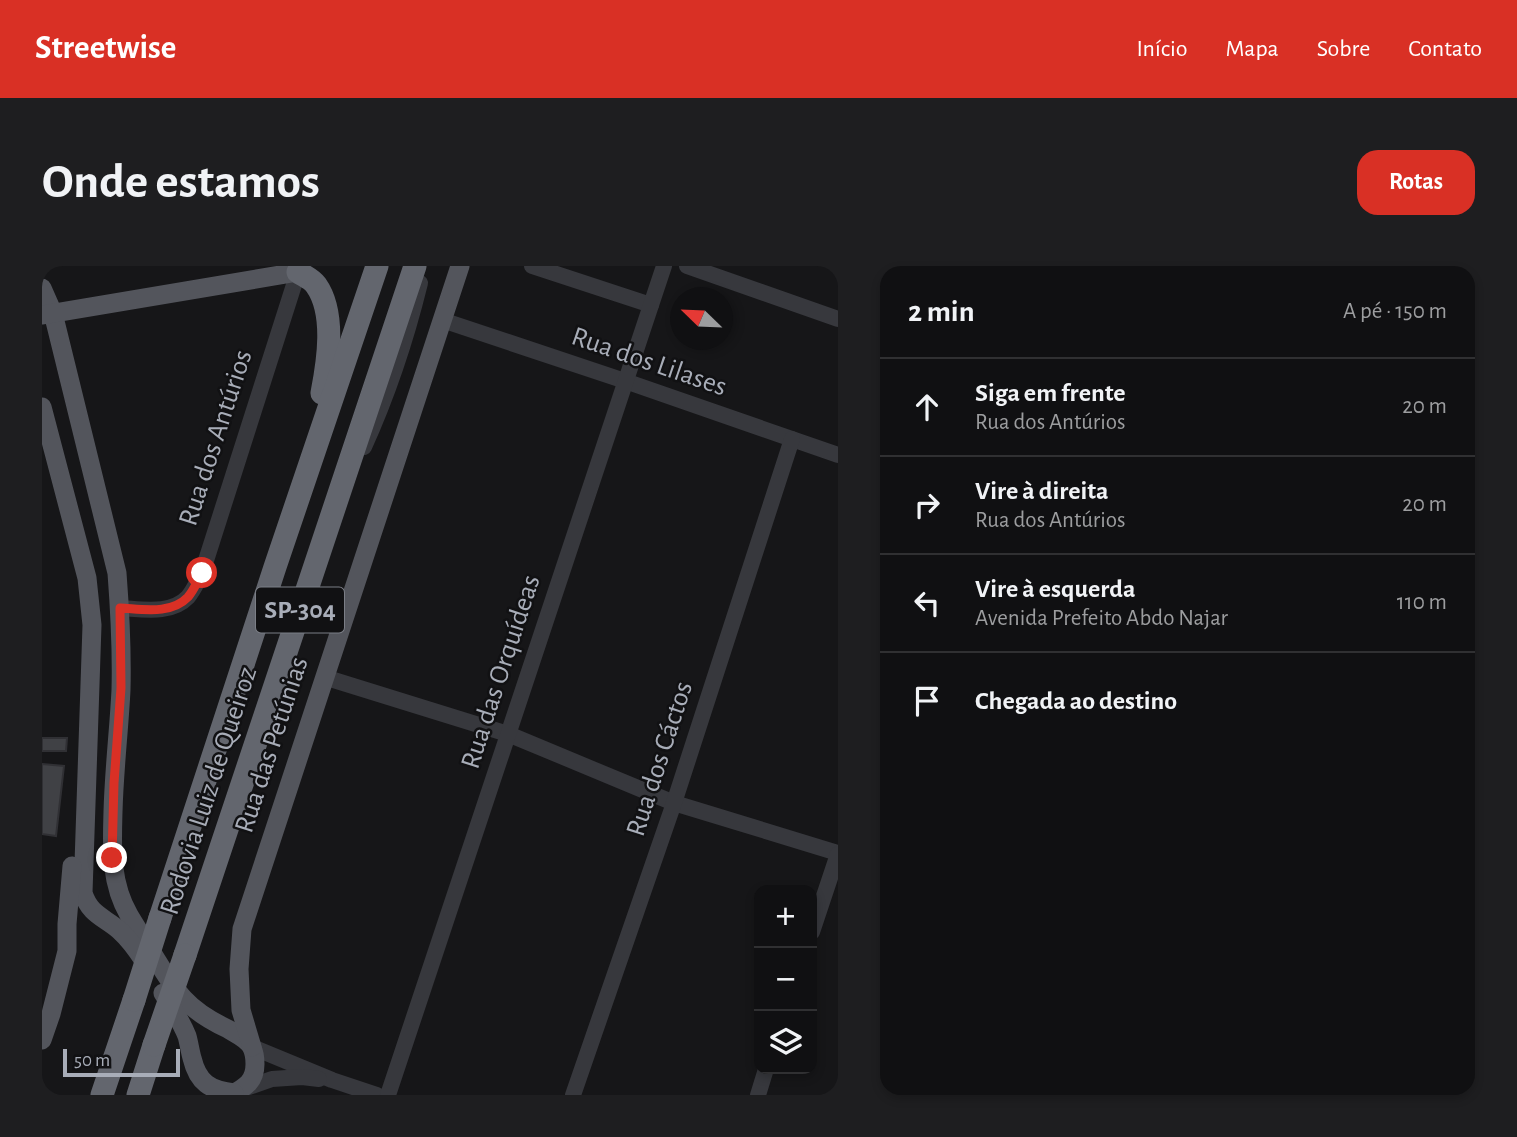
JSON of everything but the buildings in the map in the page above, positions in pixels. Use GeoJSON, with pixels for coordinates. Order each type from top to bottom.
{"type":"FeatureCollection","features":[{"type":"Feature","properties":{"kind":"highway","name":"Rodovia Luiz de Queiroz"},"geometry":{"type":"LineString","coordinates":[[102,1095],[375,266]]}},
{"type":"Feature","properties":{"kind":"highway","name":"Rodovia Luiz de Queiroz"},"geometry":{"type":"LineString","coordinates":[[138,1095],[415,266]]}},
{"type":"Feature","properties":{"kind":"highway"},"geometry":{"type":"LineString","coordinates":[[275,568],[327,370],[329,339],[323,298],[314,283],[299,269]]}},
{"type":"Feature","properties":{"kind":"main road","name":"Rua das Petúnias"},"geometry":{"type":"LineString","coordinates":[[236,1092],[250,1083],[254,1076],[255,1062],[242,1010],[239,969],[243,929],[460,266]]}},
{"type":"Feature","properties":{"kind":"main road"},"geometry":{"type":"LineString","coordinates":[[119,897],[112,858],[121,688],[117,573],[45,298],[299,269]]}},
{"type":"Feature","properties":{"kind":"main road"},"geometry":{"type":"LineString","coordinates":[[42,407],[87,578],[92,625],[83,872],[86,901],[95,913],[115,927],[136,949],[180,1020],[188,1038],[197,1074],[216,1091],[236,1092]]}},
{"type":"Feature","properties":{"kind":"main road"},"geometry":{"type":"LineString","coordinates":[[42,1040],[67,951],[80,746],[90,703]]}},
{"type":"Feature","properties":{"kind":"main road"},"geometry":{"type":"LineString","coordinates":[[69,899],[83,872],[94,869],[109,877],[164,972],[184,999],[196,1010],[239,1034],[252,1047]]}},
{"type":"Feature","properties":{"kind":"street"},"geometry":{"type":"LineString","coordinates":[[324,539],[380,411],[407,334],[424,266]]}},
{"type":"Feature","properties":{"kind":"street"},"geometry":{"type":"LineString","coordinates":[[532,266],[651,305]]}},
{"type":"Feature","properties":{"kind":"street","name":"Rua das Orquídeas"},"geometry":{"type":"LineString","coordinates":[[388,1095],[664,266]]}},
{"type":"Feature","properties":{"kind":"street"},"geometry":{"type":"LineString","coordinates":[[687,266],[838,319]]}},
{"type":"Feature","properties":{"kind":"street","name":"Rua dos Antúrios"},"geometry":{"type":"LineString","coordinates":[[120,608],[168,609],[187,598],[202,573],[299,269]]}},
{"type":"Feature","properties":{"kind":"street","name":"Rua dos Lilases"},"geometry":{"type":"LineString","coordinates":[[442,320],[838,455]]}},
{"type":"Feature","properties":{"kind":"street","name":"Rua dos Cáctos"},"geometry":{"type":"LineString","coordinates":[[573,1095],[674,803],[792,439]]}},
{"type":"Feature","properties":{"kind":"street"},"geometry":{"type":"LineString","coordinates":[[324,677],[508,734],[674,803],[838,853],[817,917]]}},
{"type":"Feature","properties":{"kind":"street"},"geometry":{"type":"LineString","coordinates":[[252,1047],[332,1080],[377,1095]]}},
{"type":"Feature","properties":{"kind":"street"},"geometry":{"type":"LineString","coordinates":[[758,1095],[764,1074]]}},
{"type":"Feature","properties":{"kind":"street"},"geometry":{"type":"LineString","coordinates":[[236,1092],[272,1079],[302,1077],[332,1080]]}},
{"type":"Feature","properties":{"kind":"route"},"geometry":{"type":"LineString","coordinates":[[112,858],[121,688],[120,608],[168,609],[187,598],[202,573]]}}]}
